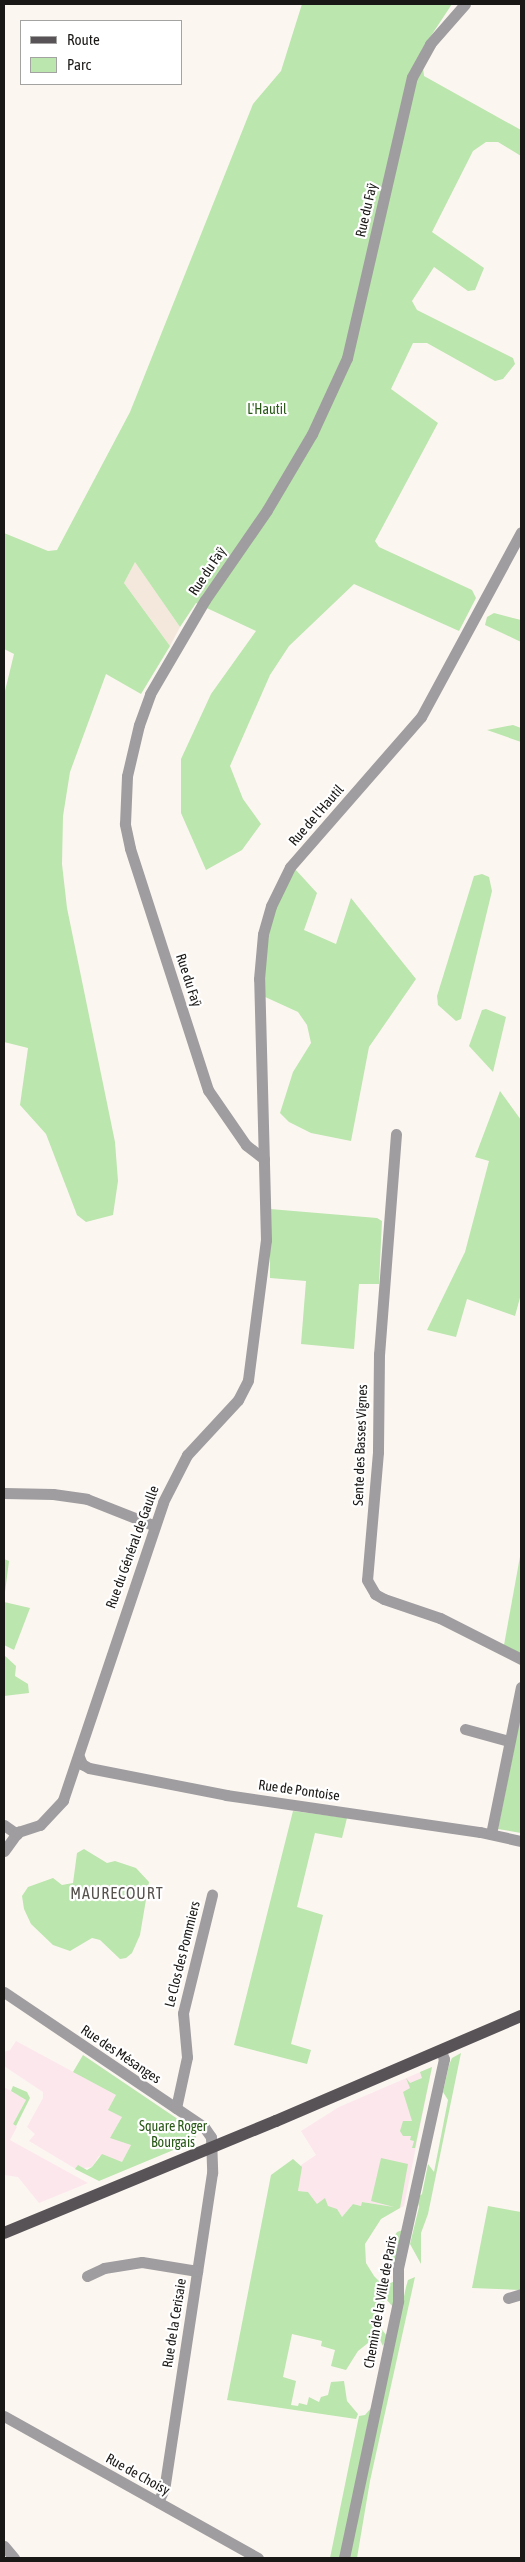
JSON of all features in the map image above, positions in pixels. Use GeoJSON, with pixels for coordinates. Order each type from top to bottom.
{"type":"FeatureCollection","features":[{"type":"Feature","properties":{"kind":"main road"},"geometry":{"type":"LineString","coordinates":[[4,2233],[213,2147],[521,2016]]}},
{"type":"Feature","properties":{"kind":"street","name":"Rue du Faÿ"},"geometry":{"type":"LineString","coordinates":[[264,1158],[246,1145],[208,1090],[130,848],[125,824],[127,776],[138,725],[150,694],[205,600],[267,510],[307,442],[346,358],[412,77],[430,44],[464,4]]}},
{"type":"Feature","properties":{"kind":"street","name":"Rue de l'Hautil"},"geometry":{"type":"LineString","coordinates":[[264,1158],[259,974],[263,934],[271,906],[290,867],[410,730],[433,699],[521,532]]}},
{"type":"Feature","properties":{"kind":"street","name":"Sente des Basses Vignes"},"geometry":{"type":"LineString","coordinates":[[396,1134],[379,1354],[378,1452],[367,1580],[375,1594],[384,1599],[440,1618],[521,1659]]}},
{"type":"Feature","properties":{"kind":"street","name":"Rue du Général de Gaulle"},"geometry":{"type":"LineString","coordinates":[[10,1843],[31,1826],[44,1822],[64,1800],[153,1525],[182,1462],[238,1400],[248,1380],[266,1240],[264,1158]]}},
{"type":"Feature","properties":{"kind":"street"},"geometry":{"type":"LineString","coordinates":[[4,1493],[53,1494],[87,1499],[153,1525]]}},
{"type":"Feature","properties":{"kind":"street"},"geometry":{"type":"LineString","coordinates":[[491,1834],[521,1687]]}},
{"type":"Feature","properties":{"kind":"street"},"geometry":{"type":"LineString","coordinates":[[465,1729],[509,1741]]}},
{"type":"Feature","properties":{"kind":"street","name":"Rue de Pontoise"},"geometry":{"type":"LineString","coordinates":[[79,1758],[85,1767],[226,1795],[350,1812],[491,1834],[521,1841]]}},
{"type":"Feature","properties":{"kind":"street"},"geometry":{"type":"LineString","coordinates":[[64,1800],[83,1774],[97,1770]]}},
{"type":"Feature","properties":{"kind":"street"},"geometry":{"type":"LineString","coordinates":[[4,1825],[10,1843]]}},
{"type":"Feature","properties":{"kind":"street","name":"Le Clos des Pommiers"},"geometry":{"type":"LineString","coordinates":[[176,2108],[186,2057],[182,2013],[212,1895]]}},
{"type":"Feature","properties":{"kind":"street","name":"Rue des Mésanges"},"geometry":{"type":"LineString","coordinates":[[4,1992],[204,2127],[211,2137],[213,2147]]}},
{"type":"Feature","properties":{"kind":"street","name":"Chemin de la Ville de Paris"},"geometry":{"type":"LineString","coordinates":[[344,2558],[398,2301],[398,2268],[444,2060],[441,2051]]}},
{"type":"Feature","properties":{"kind":"street","name":"Rue de la Cerisaie"},"geometry":{"type":"LineString","coordinates":[[158,2502],[164,2489],[212,2173],[213,2147]]}},
{"type":"Feature","properties":{"kind":"street"},"geometry":{"type":"LineString","coordinates":[[87,2276],[112,2266],[142,2262],[197,2270]]}},
{"type":"Feature","properties":{"kind":"street"},"geometry":{"type":"LineString","coordinates":[[508,2298],[521,2294]]}},
{"type":"Feature","properties":{"kind":"street","name":"Rue de Choisy"},"geometry":{"type":"LineString","coordinates":[[4,2416],[258,2558]]}},
{"type":"Feature","properties":{"kind":"shaded area"},"geometry":{"type":"Polygon","coordinates":[[[135,561],[180,627],[170,646],[124,583],[135,561]]]}},
{"type":"Feature","properties":{"kind":"shaded area"},"geometry":{"type":"Polygon","coordinates":[[[16,2041],[116,2095],[122,2117],[123,2144],[124,2141],[131,2145],[122,2162],[99,2156],[92,2167],[76,2169],[29,2141],[35,2134],[27,2127],[43,2098],[43,2092],[4,2066],[4,2052],[10,2050],[16,2041]]]}},
{"type":"Feature","properties":{"kind":"shaded area"},"geometry":{"type":"Polygon","coordinates":[[[432,2067],[404,2206],[400,2208],[363,2202],[362,2206],[353,2204],[342,2217],[337,2212],[317,2204],[308,2192],[298,2191],[301,2165],[316,2155],[301,2131],[339,2107],[432,2067]]]}},
{"type":"Feature","properties":{"kind":"shaded area"},"geometry":{"type":"Polygon","coordinates":[[[4,2087],[26,2100],[13,2124],[17,2127],[10,2140],[88,2183],[39,2203],[18,2177],[4,2175],[4,2087]]]}},
{"type":"Feature","properties":{"kind":"green space","name":"L'Hautil"},"geometry":{"type":"Polygon","coordinates":[[[302,4],[452,4],[421,51],[424,76],[521,130],[521,156],[498,142],[486,142],[473,151],[432,232],[484,268],[475,290],[468,291],[434,267],[412,301],[417,310],[513,358],[515,364],[503,379],[495,381],[427,343],[413,343],[391,389],[438,423],[375,541],[379,547],[472,590],[476,598],[459,631],[354,584],[289,646],[270,675],[230,766],[243,799],[261,824],[242,850],[206,870],[181,813],[181,759],[211,694],[256,631],[196,603],[180,627],[135,562],[124,583],[170,646],[141,694],[106,674],[70,772],[63,816],[62,864],[67,908],[115,1142],[118,1181],[113,1215],[86,1222],[77,1215],[46,1134],[20,1105],[28,1048],[4,1042],[4,695],[14,654],[4,649],[4,533],[48,551],[57,550],[130,412],[253,104],[281,71],[302,4]]]}},
{"type":"Feature","properties":{"kind":"green space"},"geometry":{"type":"Polygon","coordinates":[[[494,613],[521,620],[521,642],[485,625],[487,617],[494,613]]]}},
{"type":"Feature","properties":{"kind":"green space"},"geometry":{"type":"Polygon","coordinates":[[[513,725],[521,728],[521,742],[487,730],[513,725]]]}},
{"type":"Feature","properties":{"kind":"green space"},"geometry":{"type":"Polygon","coordinates":[[[295,869],[317,893],[304,930],[336,944],[351,898],[416,979],[369,1047],[351,1141],[311,1133],[289,1122],[280,1113],[293,1072],[311,1043],[307,1025],[298,1012],[263,996],[264,957],[272,904],[295,869]]]}},
{"type":"Feature","properties":{"kind":"green space"},"geometry":{"type":"Polygon","coordinates":[[[482,874],[489,877],[492,891],[461,1019],[456,1021],[438,1005],[437,996],[474,876],[482,874]]]}},
{"type":"Feature","properties":{"kind":"green space"},"geometry":{"type":"Polygon","coordinates":[[[486,1009],[506,1017],[493,1072],[469,1046],[482,1010],[486,1009]]]}},
{"type":"Feature","properties":{"kind":"green space"},"geometry":{"type":"Polygon","coordinates":[[[500,1091],[521,1120],[521,1294],[515,1316],[467,1299],[456,1337],[427,1330],[465,1252],[489,1161],[475,1157],[500,1091]]]}},
{"type":"Feature","properties":{"kind":"green space"},"geometry":{"type":"Polygon","coordinates":[[[270,1209],[377,1218],[382,1221],[379,1284],[359,1284],[354,1349],[301,1344],[306,1281],[270,1278],[270,1209]]]}},
{"type":"Feature","properties":{"kind":"green space"},"geometry":{"type":"Polygon","coordinates":[[[521,1551],[521,1656],[504,1645],[521,1551]]]}},
{"type":"Feature","properties":{"kind":"green space"},"geometry":{"type":"Polygon","coordinates":[[[4,1559],[9,1561],[4,1600],[4,1559]]]}},
{"type":"Feature","properties":{"kind":"green space"},"geometry":{"type":"Polygon","coordinates":[[[4,1602],[30,1608],[14,1650],[4,1645],[4,1602]]]}},
{"type":"Feature","properties":{"kind":"green space"},"geometry":{"type":"Polygon","coordinates":[[[4,1655],[16,1666],[15,1676],[28,1684],[29,1693],[4,1696],[4,1655]]]}},
{"type":"Feature","properties":{"kind":"green space"},"geometry":{"type":"Polygon","coordinates":[[[521,1714],[521,1833],[498,1829],[521,1714]]]}},
{"type":"Feature","properties":{"kind":"green space"},"geometry":{"type":"Polygon","coordinates":[[[293,1811],[347,1818],[342,1838],[315,1833],[297,1907],[323,1915],[291,2044],[311,2050],[307,2064],[234,2045],[293,1811]]]}},
{"type":"Feature","properties":{"kind":"green space"},"geometry":{"type":"Polygon","coordinates":[[[84,1849],[107,1863],[115,1861],[136,1868],[149,1882],[140,1935],[132,1953],[126,1958],[120,1959],[100,1940],[92,1938],[70,1951],[53,1945],[31,1924],[24,1909],[22,1896],[28,1887],[53,1878],[62,1885],[73,1883],[77,1853],[84,1849]]]}},
{"type":"Feature","properties":{"kind":"green space"},"geometry":{"type":"Polygon","coordinates":[[[461,2053],[428,2214],[421,2233],[421,2264],[410,2244],[419,2207],[417,2198],[422,2194],[428,2164],[434,2172],[448,2100],[443,2092],[449,2065],[452,2058],[461,2053]]]}},
{"type":"Feature","properties":{"kind":"green space","name":"Square Roger Bourgais"},"geometry":{"type":"Polygon","coordinates":[[[83,2055],[191,2128],[196,2135],[195,2141],[99,2181],[75,2169],[78,2165],[87,2170],[92,2167],[102,2154],[122,2162],[131,2145],[110,2138],[122,2117],[108,2110],[116,2095],[73,2072],[83,2055]]]}},
{"type":"Feature","properties":{"kind":"green space"},"geometry":{"type":"Polygon","coordinates":[[[432,2067],[415,2148],[412,2148],[414,2141],[410,2140],[411,2136],[403,2136],[400,2131],[403,2121],[412,2121],[403,2092],[410,2088],[406,2078],[410,2083],[422,2078],[420,2072],[432,2067]]]}},
{"type":"Feature","properties":{"kind":"green space"},"geometry":{"type":"Polygon","coordinates":[[[13,2086],[27,2092],[30,2098],[16,2126],[13,2124],[26,2100],[11,2091],[13,2086]]]}},
{"type":"Feature","properties":{"kind":"green space"},"geometry":{"type":"Polygon","coordinates":[[[381,2158],[408,2164],[400,2208],[381,2219],[365,2244],[366,2263],[374,2276],[384,2286],[397,2280],[394,2308],[385,2298],[379,2326],[387,2336],[383,2346],[379,2338],[373,2339],[358,2351],[346,2370],[331,2366],[335,2350],[321,2346],[322,2341],[292,2334],[283,2377],[296,2381],[291,2405],[298,2406],[299,2403],[307,2405],[309,2397],[319,2402],[321,2397],[328,2395],[331,2382],[344,2381],[347,2401],[358,2414],[356,2419],[227,2400],[271,2175],[293,2159],[302,2167],[298,2191],[308,2192],[317,2204],[325,2198],[328,2206],[337,2209],[342,2217],[353,2204],[361,2206],[362,2202],[394,2207],[371,2201],[381,2158]]]}},
{"type":"Feature","properties":{"kind":"green space"},"geometry":{"type":"Polygon","coordinates":[[[488,2206],[521,2212],[521,2290],[472,2288],[488,2206]]]}},
{"type":"Feature","properties":{"kind":"green space"},"geometry":{"type":"Polygon","coordinates":[[[403,2230],[394,2264],[391,2264],[387,2253],[389,2245],[397,2232],[403,2230]]]}},
{"type":"Feature","properties":{"kind":"green space"},"geometry":{"type":"Polygon","coordinates":[[[415,2277],[370,2481],[357,2558],[349,2558],[406,2287],[408,2280],[415,2277]]]}},
{"type":"Feature","properties":{"kind":"green space"},"geometry":{"type":"Polygon","coordinates":[[[371,2408],[340,2558],[330,2558],[359,2416],[365,2415],[371,2408]]]}},
{"type":"Feature","properties":{"kind":"district","name":"MAURECOURT"},"geometry":{"type":"Point","coordinates":[117,1893]}}]}
